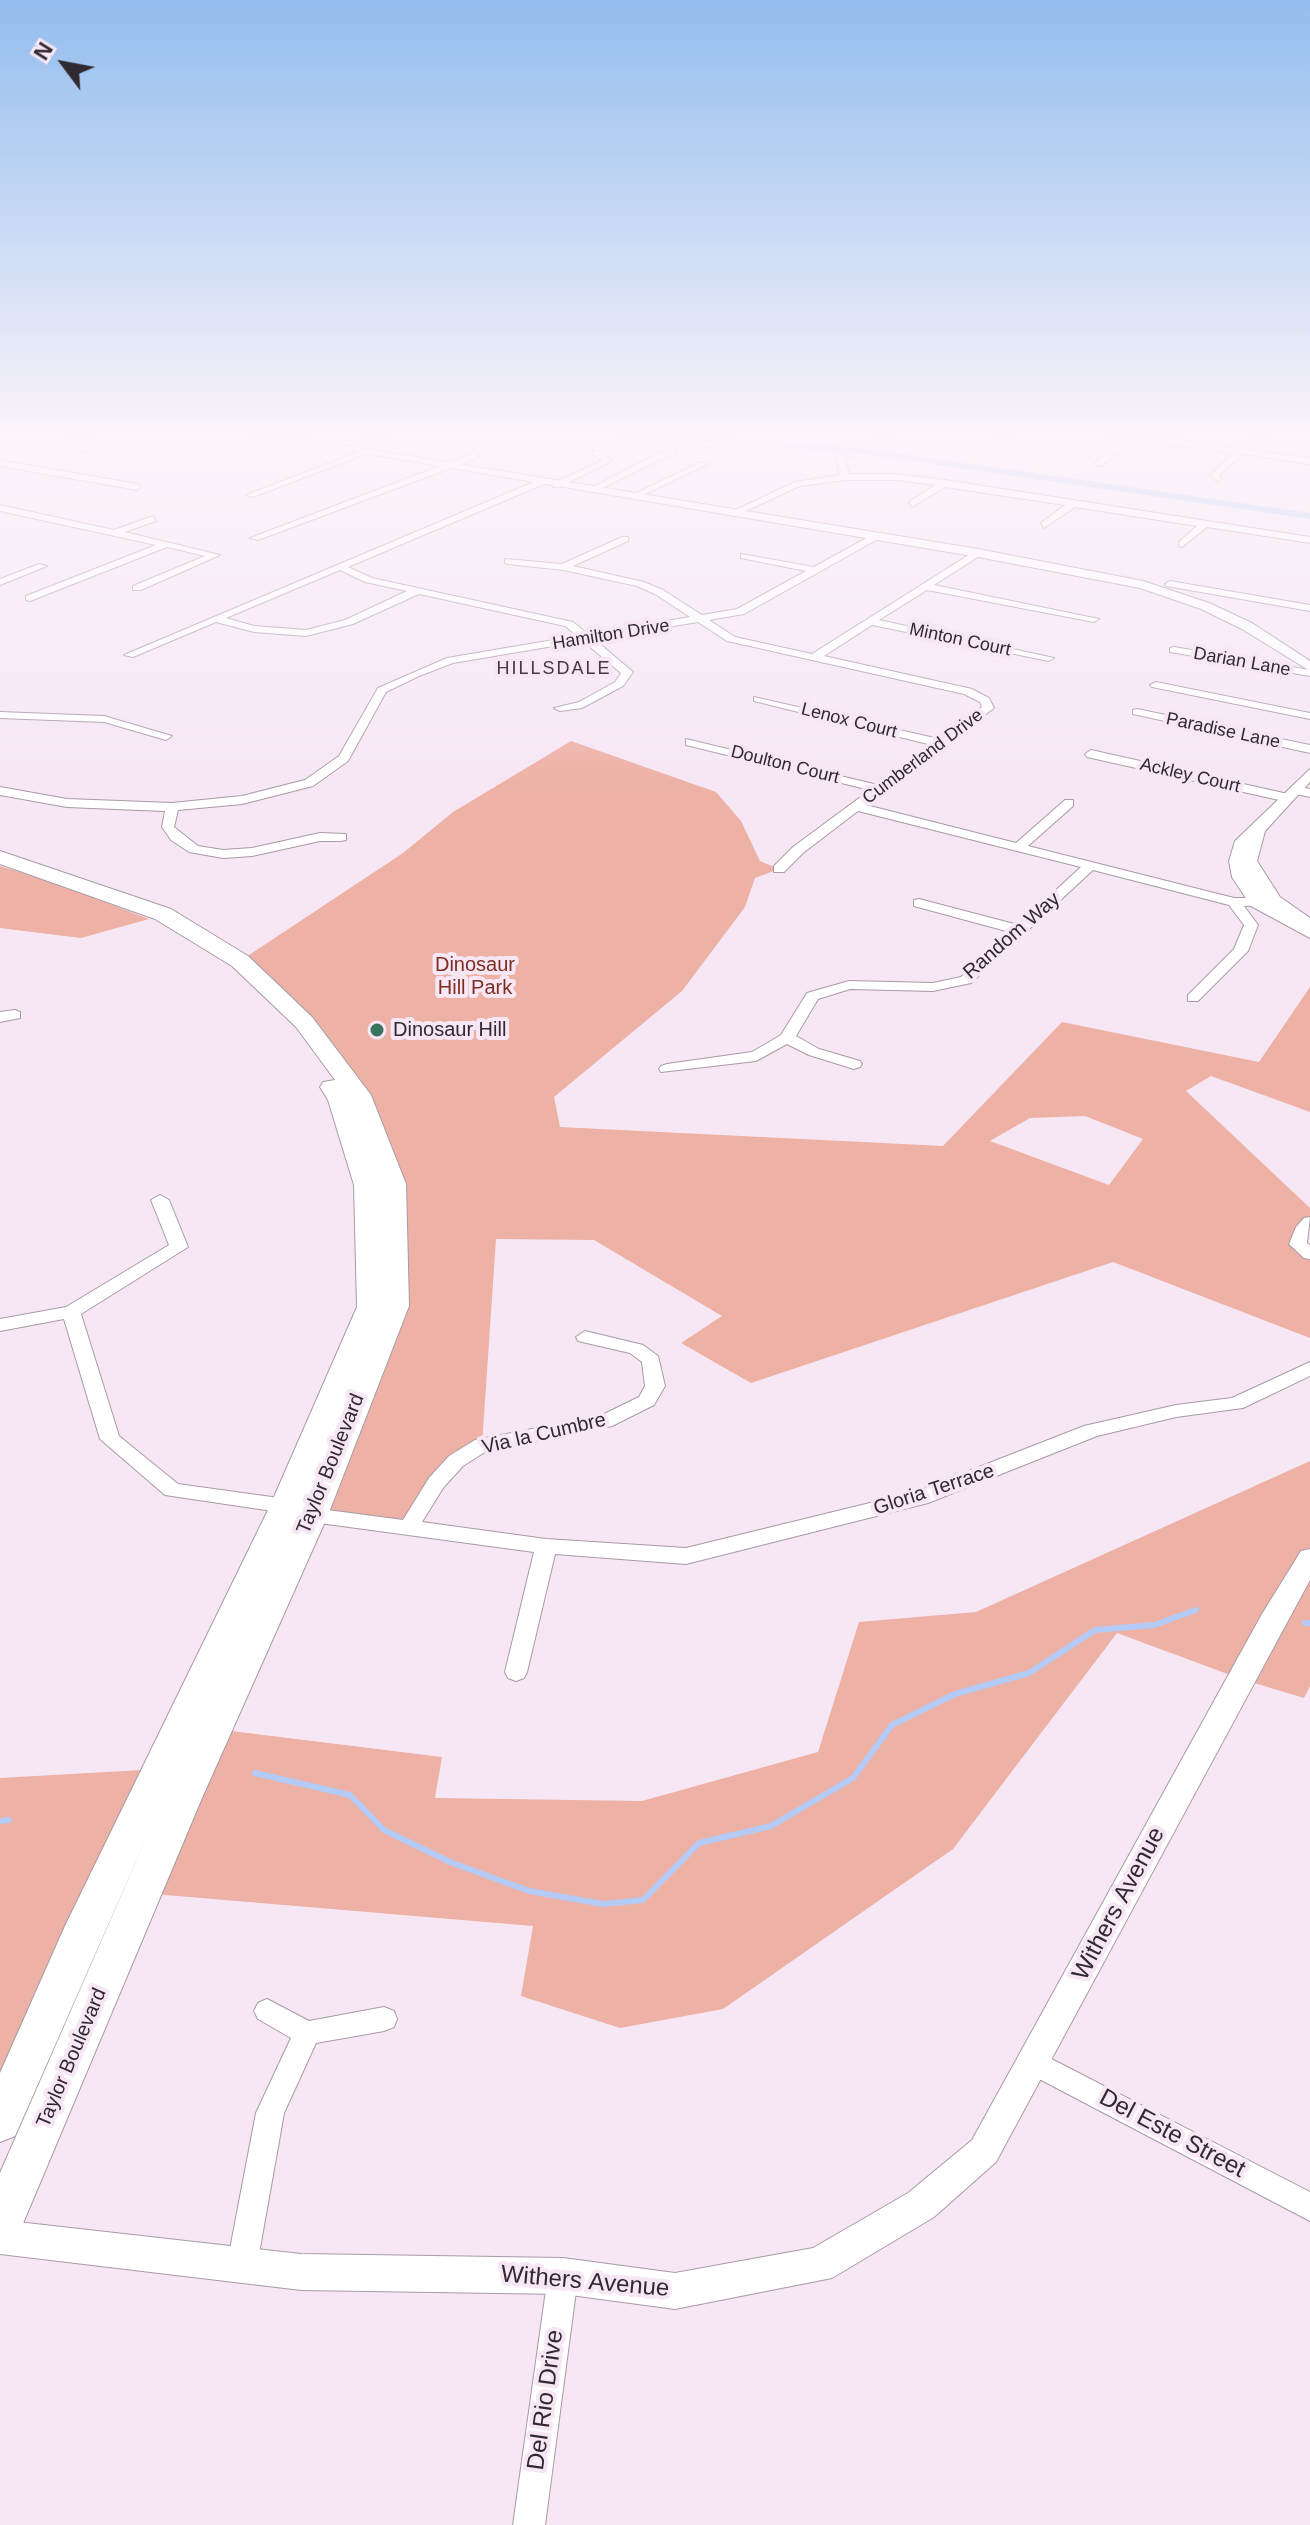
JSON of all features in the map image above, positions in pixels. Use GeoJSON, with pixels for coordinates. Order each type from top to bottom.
{"type":"FeatureCollection","features":[{"type":"Feature","properties":{"kind":"main road","name":"Taylor Boulevard"},"geometry":{"type":"LineString","coordinates":[[0,857],[163,914],[240,961],[304,1022],[359,1095],[393,1184],[395,1306],[299,1510],[85,1926],[0,2122]]}},
{"type":"Feature","properties":{"kind":"main road","name":"Taylor Boulevard"},"geometry":{"type":"LineString","coordinates":[[0,866],[149,919],[224,967],[292,1032],[341,1100],[367,1185],[371,1307],[299,1510],[183,1798],[0,2225]]}},
{"type":"Feature","properties":{"kind":"street"},"geometry":{"type":"LineString","coordinates":[[30,598],[147,552]]}},
{"type":"Feature","properties":{"kind":"street"},"geometry":{"type":"LineString","coordinates":[[137,588],[215,555],[201,552]]}},
{"type":"Feature","properties":{"kind":"street"},"geometry":{"type":"LineString","coordinates":[[129,655],[373,552]]}},
{"type":"Feature","properties":{"kind":"street"},"geometry":{"type":"LineString","coordinates":[[563,567],[597,552]]}},
{"type":"Feature","properties":{"kind":"street","name":"Hamilton Drive"},"geometry":{"type":"LineString","coordinates":[[0,791],[67,803],[172,807],[242,800],[309,783],[344,758],[382,690],[415,674],[451,660],[740,612],[848,552]]}},
{"type":"Feature","properties":{"kind":"street"},"geometry":{"type":"LineString","coordinates":[[970,552],[1143,585],[1205,606],[1273,641],[1310,667]]}},
{"type":"Feature","properties":{"kind":"street"},"geometry":{"type":"LineString","coordinates":[[508,561],[563,567],[640,584],[659,592],[731,639],[813,658],[978,553]]}},
{"type":"Feature","properties":{"kind":"street"},"geometry":{"type":"LineString","coordinates":[[744,556],[815,570]]}},
{"type":"Feature","properties":{"kind":"street"},"geometry":{"type":"LineString","coordinates":[[0,582],[42,566]]}},
{"type":"Feature","properties":{"kind":"street"},"geometry":{"type":"LineString","coordinates":[[339,566],[369,580],[569,624],[627,672],[619,684],[582,705],[560,708]]}},
{"type":"Feature","properties":{"kind":"street"},"geometry":{"type":"LineString","coordinates":[[1170,584],[1310,608]]}},
{"type":"Feature","properties":{"kind":"street"},"geometry":{"type":"LineString","coordinates":[[928,587],[1094,619]]}},
{"type":"Feature","properties":{"kind":"street"},"geometry":{"type":"LineString","coordinates":[[217,619],[254,629],[306,633],[349,622],[419,590]]}},
{"type":"Feature","properties":{"kind":"street","name":"Minton Court"},"geometry":{"type":"LineString","coordinates":[[871,622],[1049,658]]}},
{"type":"Feature","properties":{"kind":"street","name":"Darian Lane"},"geometry":{"type":"LineString","coordinates":[[1174,650],[1310,673]]}},
{"type":"Feature","properties":{"kind":"street","name":"Cumberland Drive"},"geometry":{"type":"LineString","coordinates":[[813,658],[968,691],[985,700],[988,708],[857,807]]}},
{"type":"Feature","properties":{"kind":"street"},"geometry":{"type":"LineString","coordinates":[[1156,685],[1310,716]]}},
{"type":"Feature","properties":{"kind":"street","name":"Lenox Court"},"geometry":{"type":"LineString","coordinates":[[758,699],[940,743]]}},
{"type":"Feature","properties":{"kind":"street","name":"Paradise Lane"},"geometry":{"type":"LineString","coordinates":[[1137,712],[1310,749]]}},
{"type":"Feature","properties":{"kind":"street"},"geometry":{"type":"LineString","coordinates":[[0,715],[104,719],[166,736]]}},
{"type":"Feature","properties":{"kind":"street","name":"Doulton Court"},"geometry":{"type":"LineString","coordinates":[[690,742],[880,789]]}},
{"type":"Feature","properties":{"kind":"street","name":"Ackley Court"},"geometry":{"type":"LineString","coordinates":[[1091,754],[1298,794]]}},
{"type":"Feature","properties":{"kind":"street"},"geometry":{"type":"LineString","coordinates":[[1310,773],[1298,794],[1257,830],[1249,861],[1266,902],[1310,933]]}},
{"type":"Feature","properties":{"kind":"street"},"geometry":{"type":"LineString","coordinates":[[1019,847],[1069,803]]}},
{"type":"Feature","properties":{"kind":"street"},"geometry":{"type":"LineString","coordinates":[[172,807],[168,827],[176,837],[194,849],[223,854],[252,852],[320,837],[341,837]]}},
{"type":"Feature","properties":{"kind":"street"},"geometry":{"type":"LineString","coordinates":[[779,869],[798,850],[857,807]]}},
{"type":"Feature","properties":{"kind":"street","name":"Cumberland Drive"},"geometry":{"type":"LineString","coordinates":[[857,807],[1234,902],[1266,902]]}},
{"type":"Feature","properties":{"kind":"street","name":"Random Way"},"geometry":{"type":"LineString","coordinates":[[787,1038],[812,996],[849,985],[933,987],[966,980],[1091,865]]}},
{"type":"Feature","properties":{"kind":"street"},"geometry":{"type":"LineString","coordinates":[[1193,998],[1241,951],[1251,925],[1234,902]]}},
{"type":"Feature","properties":{"kind":"street"},"geometry":{"type":"LineString","coordinates":[[1266,902],[1310,926]]}},
{"type":"Feature","properties":{"kind":"street"},"geometry":{"type":"LineString","coordinates":[[919,903],[1021,930]]}},
{"type":"Feature","properties":{"kind":"street"},"geometry":{"type":"LineString","coordinates":[[667,1069],[756,1056],[787,1038],[814,1052],[854,1064]]}},
{"type":"Feature","properties":{"kind":"street"},"geometry":{"type":"LineString","coordinates":[[0,1325],[71,1312],[179,1247],[160,1200]]}},
{"type":"Feature","properties":{"kind":"street"},"geometry":{"type":"LineString","coordinates":[[1310,1222],[1298,1244],[1310,1254]]}},
{"type":"Feature","properties":{"kind":"street","name":"Gloria Terrace"},"geometry":{"type":"LineString","coordinates":[[71,1312],[110,1439],[172,1490],[546,1546],[686,1556],[921,1498],[1091,1431],[1176,1411],[1236,1404],[1310,1368]]}},
{"type":"Feature","properties":{"kind":"street","name":"Via la Cumbre"},"geometry":{"type":"LineString","coordinates":[[409,1527],[436,1483],[456,1461],[482,1445],[605,1421],[647,1401],[655,1386],[651,1360],[636,1349],[585,1337]]}},
{"type":"Feature","properties":{"kind":"street"},"geometry":{"type":"LineString","coordinates":[[516,1672],[546,1546]]}},
{"type":"Feature","properties":{"kind":"street","name":"Withers Avenue"},"geometry":{"type":"LineString","coordinates":[[0,2237],[301,2272],[563,2276],[675,2291],[819,2265],[921,2205],[984,2151],[1272,1621],[1310,1558]]}},
{"type":"Feature","properties":{"kind":"street"},"geometry":{"type":"LineString","coordinates":[[267,2011],[307,2033],[384,2019]]}},
{"type":"Feature","properties":{"kind":"street"},"geometry":{"type":"LineString","coordinates":[[242,2265],[270,2113],[307,2033]]}},
{"type":"Feature","properties":{"kind":"street","name":"Del Este Street"},"geometry":{"type":"LineString","coordinates":[[1034,2062],[1310,2207]]}},
{"type":"Feature","properties":{"kind":"street","name":"Del Rio Drive"},"geometry":{"type":"LineString","coordinates":[[529,2525],[563,2276]]}},
{"type":"Feature","properties":{"kind":"green space","name":"Dinosaur Hill Park"},"geometry":{"type":"Polygon","coordinates":[[[571,741],[716,792],[741,821],[760,861],[779,869],[755,878],[745,907],[682,991],[554,1097],[560,1127],[943,1146],[1062,1022],[1259,1062],[1310,987],[1310,1112],[1211,1076],[1186,1091],[1310,1208],[1310,1222],[1302,1231],[1310,1254],[1310,1338],[1113,1262],[751,1383],[681,1343],[722,1316],[594,1240],[496,1239],[482,1445],[456,1461],[409,1527],[312,1515],[395,1307],[359,1095],[240,961],[403,853],[453,812],[571,741]],[[1085,1116],[1030,1118],[990,1141],[1109,1185],[1143,1139],[1085,1116]]]}},
{"type":"Feature","properties":{"kind":"green space"},"geometry":{"type":"Polygon","coordinates":[[[0,866],[53,882],[149,919],[81,938],[0,928],[0,866]]]}},
{"type":"Feature","properties":{"kind":"green space"},"geometry":{"type":"Polygon","coordinates":[[[1310,1461],[1310,1686],[1304,1698],[1241,1679],[1117,1633],[953,1849],[723,2009],[620,2028],[521,1996],[533,1926],[142,1893],[215,1729],[442,1757],[435,1798],[642,1801],[818,1752],[859,1622],[976,1612],[1310,1461]]]}},
{"type":"Feature","properties":{"kind":"green space"},"geometry":{"type":"Polygon","coordinates":[[[160,1769],[0,2122],[0,1778],[160,1769]]]}},
{"type":"Feature","properties":{"kind":"waterway"},"geometry":{"type":"LineString","coordinates":[[255,1773],[350,1795],[384,1830],[450,1862],[529,1891],[603,1904],[643,1900],[699,1843],[771,1826],[853,1778],[892,1725],[955,1694],[1029,1673],[1095,1630],[1154,1625],[1196,1610]]}},
{"type":"Feature","properties":{"kind":"waterway"},"geometry":{"type":"LineString","coordinates":[[1305,1623],[1310,1623]]}},
{"type":"Feature","properties":{"kind":"waterway"},"geometry":{"type":"LineString","coordinates":[[0,1821],[9,1820]]}},
{"type":"Feature","properties":{"kind":"place","name":"Dinosaur Hill"},"geometry":{"type":"Point","coordinates":[377,1030]}},
{"type":"Feature","properties":{"kind":"district","name":"HILLSDALE"},"geometry":{"type":"Point","coordinates":[554,669]}}]}
